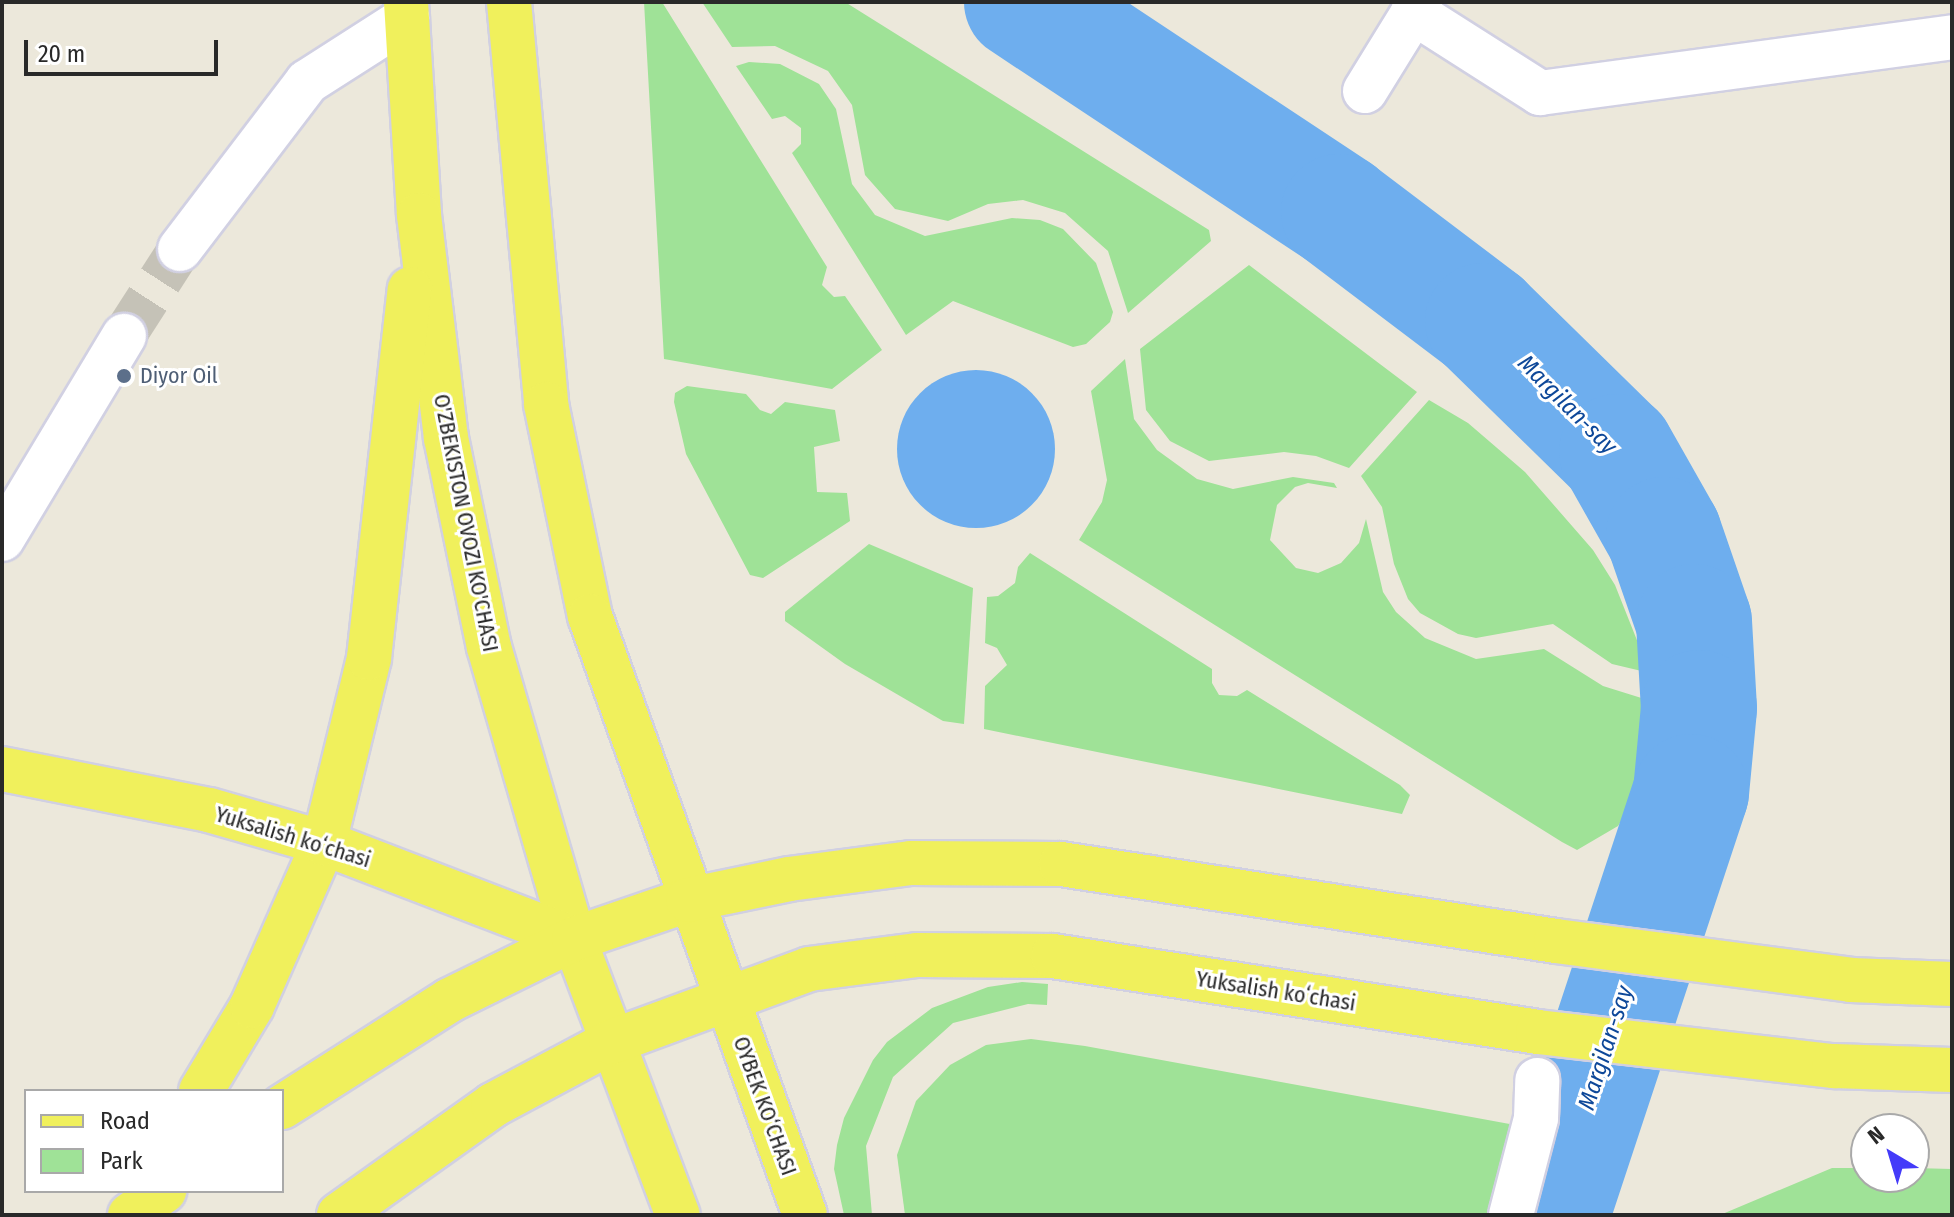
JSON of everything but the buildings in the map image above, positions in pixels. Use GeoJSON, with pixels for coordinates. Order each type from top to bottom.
{"type":"FeatureCollection","features":[{"type":"Feature","properties":{"kind":"main road"},"geometry":{"type":"LineString","coordinates":[[509,2],[549,419],[590,616],[688,900]]}},
{"type":"Feature","properties":{"kind":"main road","name":"O'ZBEKISTON OVOZI KO'CHASI"},"geometry":{"type":"LineString","coordinates":[[407,10],[419,215],[446,438],[486,632],[574,939],[611,1042]]}},
{"type":"Feature","properties":{"kind":"main road"},"geometry":{"type":"LineString","coordinates":[[202,1089],[252,1006],[324,843],[369,658],[419,215]]}},
{"type":"Feature","properties":{"kind":"main road","name":"Yuksalish koʻchasi"},"geometry":{"type":"LineString","coordinates":[[2,769],[209,810],[324,843],[574,939]]}},
{"type":"Feature","properties":{"kind":"main road"},"geometry":{"type":"LineString","coordinates":[[284,1106],[450,1000],[574,939],[688,900],[789,879],[911,863],[1061,864],[1556,941],[1851,980],[1952,984]]}},
{"type":"Feature","properties":{"kind":"main road","name":"OYBEK KO‘CHASI"},"geometry":{"type":"LineString","coordinates":[[688,900],[805,1215]]}},
{"type":"Feature","properties":{"kind":"main road","name":"Yuksalish koʻchasi"},"geometry":{"type":"LineString","coordinates":[[339,1215],[493,1105],[611,1042],[725,997],[809,969],[917,955],[1053,956],[1538,1032],[1834,1066],[1952,1070]]}},
{"type":"Feature","properties":{"kind":"main road"},"geometry":{"type":"LineString","coordinates":[[611,1042],[678,1215]]}},
{"type":"Feature","properties":{"kind":"main road"},"geometry":{"type":"LineString","coordinates":[[129,1215],[141,1193]]}},
{"type":"Feature","properties":{"kind":"main road"},"geometry":{"type":"LineString","coordinates":[[129,1215],[161,1193]]}},
{"type":"Feature","properties":{"kind":"lane"},"geometry":{"type":"LineString","coordinates":[[1365,91],[1417,7],[1540,93],[1952,37]]}},
{"type":"Feature","properties":{"kind":"lane"},"geometry":{"type":"LineString","coordinates":[[180,249],[307,82],[407,10]]}},
{"type":"Feature","properties":{"kind":"lane"},"geometry":{"type":"LineString","coordinates":[[2,539],[124,336]]}},
{"type":"Feature","properties":{"kind":"lane"},"geometry":{"type":"LineString","coordinates":[[1511,1215],[1536,1118],[1537,1080]]}},
{"type":"Feature","properties":{"kind":"green space"},"geometry":{"type":"Polygon","coordinates":[[[644,2],[662,2],[827,267],[822,285],[834,297],[845,296],[882,350],[832,389],[664,359],[644,2]]]}},
{"type":"Feature","properties":{"kind":"green space"},"geometry":{"type":"Polygon","coordinates":[[[702,2],[845,2],[1209,230],[1211,241],[1128,313],[1108,251],[1065,213],[1023,200],[988,204],[948,221],[895,209],[865,175],[852,105],[828,71],[775,46],[732,47],[702,2]]]}},
{"type":"Feature","properties":{"kind":"green space"},"geometry":{"type":"Polygon","coordinates":[[[749,62],[780,64],[819,84],[836,109],[852,184],[875,215],[925,236],[1012,218],[1040,220],[1063,229],[1096,263],[1113,312],[1110,322],[1086,344],[1073,347],[953,301],[906,335],[792,153],[801,144],[801,128],[785,116],[772,119],[736,66],[749,62]]]}},
{"type":"Feature","properties":{"kind":"green space"},"geometry":{"type":"Polygon","coordinates":[[[1249,265],[1417,392],[1349,468],[1316,456],[1284,452],[1209,461],[1170,441],[1146,410],[1140,349],[1249,265]]]}},
{"type":"Feature","properties":{"kind":"green space"},"geometry":{"type":"Polygon","coordinates":[[[1125,359],[1134,419],[1157,450],[1197,479],[1233,489],[1293,477],[1334,483],[1337,488],[1308,483],[1295,487],[1277,505],[1270,540],[1296,568],[1318,573],[1341,563],[1359,543],[1366,519],[1383,592],[1396,612],[1425,638],[1476,659],[1544,649],[1603,686],[1651,701],[1650,751],[1642,788],[1618,826],[1577,850],[1079,540],[1102,502],[1107,480],[1091,391],[1125,359]]]}},
{"type":"Feature","properties":{"kind":"green space"},"geometry":{"type":"Polygon","coordinates":[[[687,386],[746,394],[760,410],[771,414],[785,402],[835,410],[840,441],[814,447],[817,492],[847,493],[850,521],[763,578],[750,575],[686,454],[674,402],[675,393],[687,386]]]}},
{"type":"Feature","properties":{"kind":"green space"},"geometry":{"type":"Polygon","coordinates":[[[1429,400],[1468,423],[1525,472],[1593,550],[1615,585],[1650,673],[1612,664],[1553,624],[1476,638],[1458,634],[1420,613],[1408,599],[1394,564],[1382,507],[1361,476],[1429,400]]]}},
{"type":"Feature","properties":{"kind":"green space"},"geometry":{"type":"Polygon","coordinates":[[[869,544],[973,588],[964,724],[943,721],[845,664],[785,621],[785,612],[869,544]]]}},
{"type":"Feature","properties":{"kind":"green space"},"geometry":{"type":"Polygon","coordinates":[[[1030,553],[1212,669],[1212,683],[1219,695],[1237,696],[1247,690],[1400,785],[1410,795],[1402,814],[984,729],[985,686],[1007,665],[997,648],[985,643],[987,597],[998,596],[1015,583],[1018,567],[1030,553]]]}},
{"type":"Feature","properties":{"kind":"green space"},"geometry":{"type":"Polygon","coordinates":[[[1022,982],[1048,984],[1047,1005],[1028,1004],[953,1023],[893,1077],[866,1146],[872,1215],[844,1215],[834,1169],[837,1145],[844,1118],[873,1060],[887,1042],[932,1008],[988,987],[1022,982]]]}},
{"type":"Feature","properties":{"kind":"green space"},"geometry":{"type":"Polygon","coordinates":[[[1031,1039],[1085,1046],[1526,1127],[1499,1215],[905,1215],[897,1155],[916,1101],[950,1065],[986,1045],[1031,1039]]]}},
{"type":"Feature","properties":{"kind":"green space"},"geometry":{"type":"Polygon","coordinates":[[[1832,1168],[1850,1168],[1850,1193],[1930,1193],[1930,1168],[1952,1169],[1952,1215],[1720,1215],[1832,1168]]]}},
{"type":"Feature","properties":{"kind":"water"},"geometry":{"type":"Polygon","coordinates":[[[976,370],[1006,376],[1032,393],[1049,419],[1055,449],[1049,479],[1032,505],[1006,522],[976,528],[946,522],[920,505],[903,479],[897,449],[903,419],[920,393],[946,376],[976,370]]]}},
{"type":"Feature","properties":{"kind":"waterway","name":"Margilan-say"},"geometry":{"type":"LineString","coordinates":[[1022,2],[1339,212],[1483,321],[1617,452],[1664,535],[1694,622],[1699,708],[1691,792],[1551,1215]]}},
{"type":"Feature","properties":{"kind":"tunnel"},"geometry":{"type":"LineString","coordinates":[[124,336],[180,249]]}},
{"type":"Feature","properties":{"kind":"place","name":"Diyor Oil"},"geometry":{"type":"Point","coordinates":[124,376]}}]}
